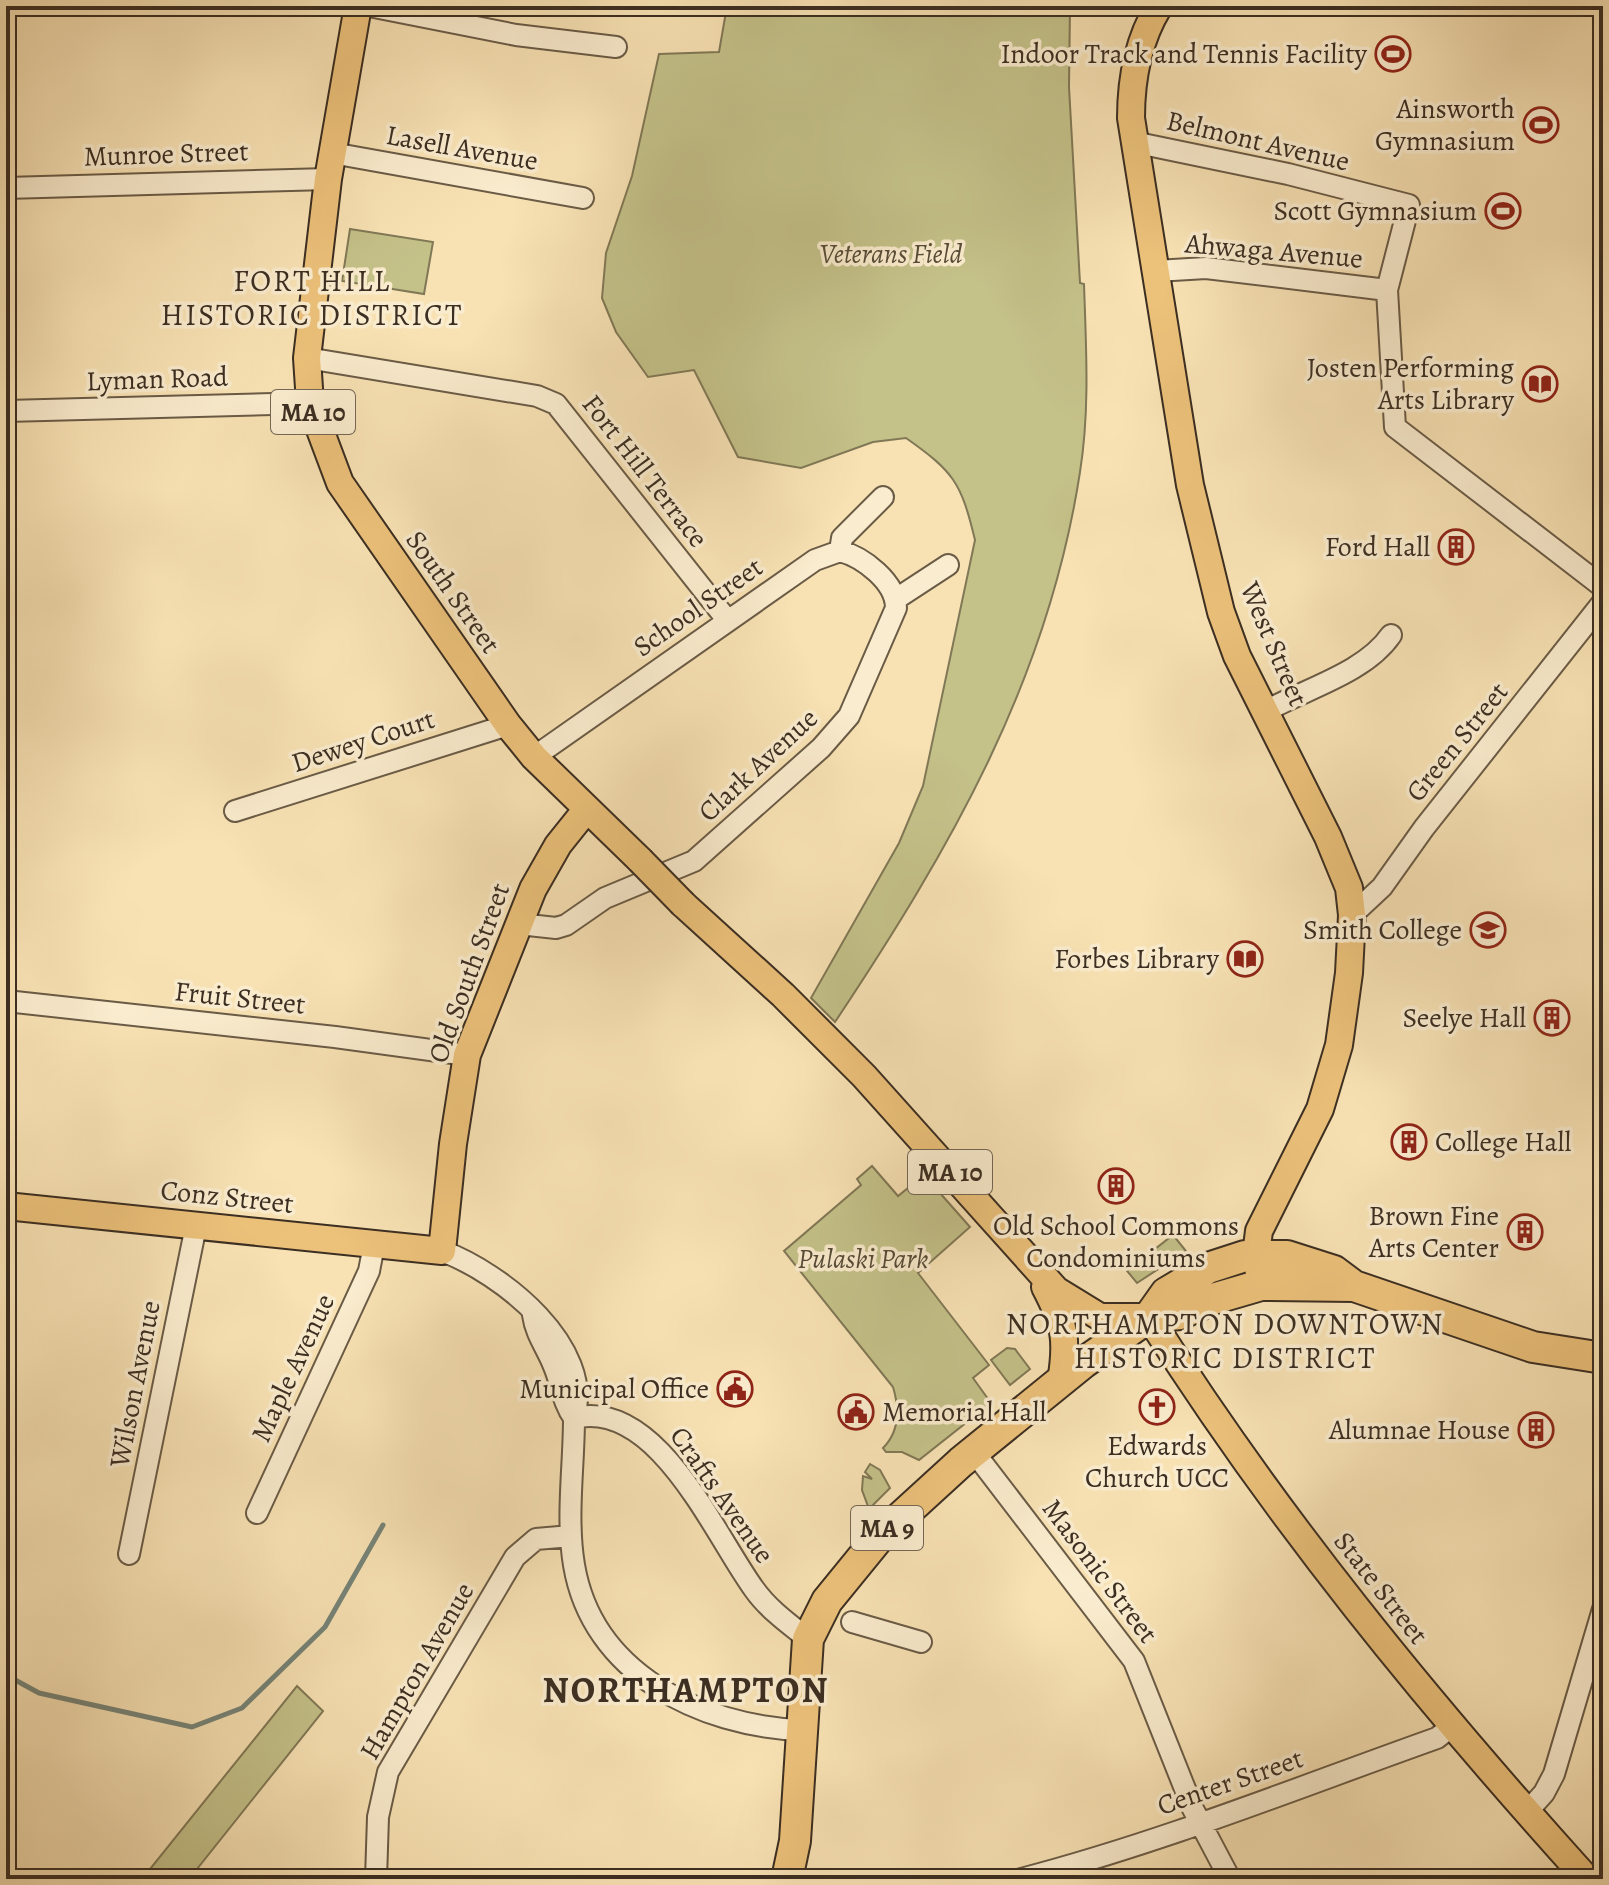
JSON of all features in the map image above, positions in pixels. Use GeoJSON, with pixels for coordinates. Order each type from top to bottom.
{"type":"FeatureCollection","features":[{"type":"Feature","properties":{"kind":"highway"},"geometry":{"type":"LineString","coordinates":[[1061,1382],[1149,1317],[1166,1293],[1229,1259],[1256,1255],[1304,1261],[1334,1271],[1354,1286],[1533,1347],[1603,1358]]}},
{"type":"Feature","properties":{"kind":"highway"},"geometry":{"type":"LineString","coordinates":[[1149,1317],[1180,1314],[1213,1299],[1261,1285],[1354,1286]]}},
{"type":"Feature","properties":{"kind":"highway","name":"MA 9"},"geometry":{"type":"LineString","coordinates":[[787,1879],[795,1841],[808,1639],[827,1601],[867,1550],[908,1507],[1061,1382]]}},
{"type":"Feature","properties":{"kind":"main road","name":"South Street"},"geometry":{"type":"LineString","coordinates":[[358,6],[330,166],[307,358],[310,403],[340,483],[508,725],[534,757],[864,1076],[1036,1269]]}},
{"type":"Feature","properties":{"kind":"main road","name":"West Street"},"geometry":{"type":"LineString","coordinates":[[1159,6],[1148,23],[1132,83],[1133,142],[1190,485],[1208,565],[1237,656],[1342,867],[1352,915],[1347,1006],[1339,1045],[1320,1109],[1259,1231],[1256,1255],[1261,1285]]}},
{"type":"Feature","properties":{"kind":"main road","name":"Old South Street"},"geometry":{"type":"LineString","coordinates":[[442,1251],[453,1144],[467,1055],[546,865],[586,810]]}},
{"type":"Feature","properties":{"kind":"main road","name":"Conz Street"},"geometry":{"type":"LineString","coordinates":[[6,1206],[442,1251]]}},
{"type":"Feature","properties":{"kind":"main road","name":"MA 10"},"geometry":{"type":"LineString","coordinates":[[1036,1269],[1056,1290],[1091,1314],[1110,1319],[1149,1317]]}},
{"type":"Feature","properties":{"kind":"main road","name":"MA 10"},"geometry":{"type":"LineString","coordinates":[[1036,1269],[1064,1329],[1066,1346],[1061,1382]]}},
{"type":"Feature","properties":{"kind":"main road","name":"State Street"},"geometry":{"type":"LineString","coordinates":[[1149,1317],[1345,1598],[1451,1727],[1587,1879]]}},
{"type":"Feature","properties":{"kind":"street"},"geometry":{"type":"LineString","coordinates":[[369,6],[516,35],[616,47]]}},
{"type":"Feature","properties":{"kind":"street","name":"Belmont Avenue"},"geometry":{"type":"LineString","coordinates":[[1133,142],[1288,174],[1409,205],[1387,290],[1395,427],[1603,587]]}},
{"type":"Feature","properties":{"kind":"street","name":"Munroe Street"},"geometry":{"type":"LineString","coordinates":[[6,188],[330,166]]}},
{"type":"Feature","properties":{"kind":"street","name":"Lasell Avenue"},"geometry":{"type":"LineString","coordinates":[[330,166],[583,198]]}},
{"type":"Feature","properties":{"kind":"street","name":"Ahwaga Avenue"},"geometry":{"type":"LineString","coordinates":[[1156,271],[1206,268],[1387,290]]}},
{"type":"Feature","properties":{"kind":"street","name":"Fort Hill Terrace"},"geometry":{"type":"LineString","coordinates":[[307,358],[537,396],[556,404],[728,621]]}},
{"type":"Feature","properties":{"kind":"street","name":"Lyman Road"},"geometry":{"type":"LineString","coordinates":[[6,411],[310,403]]}},
{"type":"Feature","properties":{"kind":"street"},"geometry":{"type":"LineString","coordinates":[[883,497],[842,538],[840,551],[856,557],[880,576],[896,599],[948,565]]}},
{"type":"Feature","properties":{"kind":"street","name":"School Street"},"geometry":{"type":"LineString","coordinates":[[534,757],[815,560],[840,551]]}},
{"type":"Feature","properties":{"kind":"street","name":"Clark Avenue"},"geometry":{"type":"LineString","coordinates":[[519,924],[556,928],[566,925],[605,898],[680,870],[705,851],[821,748],[849,716],[896,608],[896,599]]}},
{"type":"Feature","properties":{"kind":"street","name":"Green Street"},"geometry":{"type":"LineString","coordinates":[[1352,915],[1382,887],[1424,828],[1603,602]]}},
{"type":"Feature","properties":{"kind":"street"},"geometry":{"type":"LineString","coordinates":[[1266,711],[1359,663],[1381,648],[1391,635]]}},
{"type":"Feature","properties":{"kind":"street","name":"Dewey Court"},"geometry":{"type":"LineString","coordinates":[[235,811],[508,725]]}},
{"type":"Feature","properties":{"kind":"street","name":"Fruit Street"},"geometry":{"type":"LineString","coordinates":[[6,1001],[335,1037],[467,1055]]}},
{"type":"Feature","properties":{"kind":"street","name":"Wilson Avenue"},"geometry":{"type":"LineString","coordinates":[[129,1554],[196,1226]]}},
{"type":"Feature","properties":{"kind":"street","name":"Maple Avenue"},"geometry":{"type":"LineString","coordinates":[[257,1513],[369,1271],[374,1245]]}},
{"type":"Feature","properties":{"kind":"street"},"geometry":{"type":"LineString","coordinates":[[442,1251],[499,1280],[533,1315],[549,1324],[566,1358],[579,1399],[574,1418],[571,1536],[577,1581],[599,1634],[643,1678],[673,1697],[743,1724],[801,1730]]}},
{"type":"Feature","properties":{"kind":"street","name":"Crafts Avenue"},"geometry":{"type":"LineString","coordinates":[[574,1418],[589,1414],[616,1420],[647,1438],[687,1487],[755,1592],[808,1639]]}},
{"type":"Feature","properties":{"kind":"street","name":"Masonic Street"},"geometry":{"type":"LineString","coordinates":[[974,1452],[1134,1661],[1199,1822],[1230,1879]]}},
{"type":"Feature","properties":{"kind":"street","name":"Hampton Avenue"},"geometry":{"type":"LineString","coordinates":[[376,1879],[381,1796],[392,1766],[515,1557],[536,1539],[571,1536]]}},
{"type":"Feature","properties":{"kind":"street"},"geometry":{"type":"LineString","coordinates":[[1527,1812],[1548,1788],[1554,1774],[1603,1609]]}},
{"type":"Feature","properties":{"kind":"street"},"geometry":{"type":"LineString","coordinates":[[852,1622],[921,1642]]}},
{"type":"Feature","properties":{"kind":"street","name":"Center Street"},"geometry":{"type":"LineString","coordinates":[[1026,1878],[1104,1856],[1437,1738],[1451,1727]]}},
{"type":"Feature","properties":{"kind":"green space","name":"Veterans Field"},"geometry":{"type":"Polygon","coordinates":[[[727,6],[1070,6],[1069,87],[1080,283],[1084,284],[1086,378],[1083,449],[1065,549],[1019,692],[989,760],[917,892],[835,1022],[811,998],[899,843],[923,786],[975,540],[965,504],[953,480],[935,460],[906,438],[873,442],[801,468],[738,457],[694,370],[648,377],[616,332],[602,298],[606,253],[632,176],[659,54],[719,52],[727,6]]]}},
{"type":"Feature","properties":{"kind":"green space"},"geometry":{"type":"Polygon","coordinates":[[[350,229],[433,242],[424,294],[342,281],[350,229]]]}},
{"type":"Feature","properties":{"kind":"green space","name":"Pulaski Park"},"geometry":{"type":"Polygon","coordinates":[[[872,1166],[898,1196],[924,1175],[970,1227],[918,1273],[989,1365],[973,1378],[991,1403],[919,1460],[902,1452],[886,1452],[883,1448],[896,1426],[893,1387],[784,1251],[861,1185],[857,1179],[872,1166]]]}},
{"type":"Feature","properties":{"kind":"green space"},"geometry":{"type":"Polygon","coordinates":[[[1173,1235],[1186,1251],[1137,1283],[1127,1271],[1173,1235]]]}},
{"type":"Feature","properties":{"kind":"green space"},"geometry":{"type":"Polygon","coordinates":[[[1007,1348],[1015,1349],[1030,1369],[1010,1385],[991,1360],[1007,1348]]]}},
{"type":"Feature","properties":{"kind":"green space"},"geometry":{"type":"Polygon","coordinates":[[[870,1464],[880,1470],[890,1488],[869,1509],[862,1490],[863,1476],[872,1479],[865,1472],[870,1464]]]}},
{"type":"Feature","properties":{"kind":"green space"},"geometry":{"type":"Polygon","coordinates":[[[297,1686],[323,1711],[189,1879],[142,1879],[297,1686]]]}},
{"type":"Feature","properties":{"kind":"waterway"},"geometry":{"type":"LineString","coordinates":[[6,1675],[39,1693],[192,1727],[242,1708],[325,1627],[383,1525]]}},
{"type":"Feature","properties":{"kind":"place","name":"Indoor Track and Tennis Facility"},"geometry":{"type":"Point","coordinates":[1393,54]}},
{"type":"Feature","properties":{"kind":"place","name":"Ainsworth Gymnasium"},"geometry":{"type":"Point","coordinates":[1541,125]}},
{"type":"Feature","properties":{"kind":"place","name":"Scott Gymnasium"},"geometry":{"type":"Point","coordinates":[1503,211]}},
{"type":"Feature","properties":{"kind":"place","name":"Josten Performing Arts Library"},"geometry":{"type":"Point","coordinates":[1540,384]}},
{"type":"Feature","properties":{"kind":"place","name":"Ford Hall"},"geometry":{"type":"Point","coordinates":[1456,547]}},
{"type":"Feature","properties":{"kind":"place","name":"Smith College"},"geometry":{"type":"Point","coordinates":[1488,930]}},
{"type":"Feature","properties":{"kind":"place","name":"Forbes Library"},"geometry":{"type":"Point","coordinates":[1245,959]}},
{"type":"Feature","properties":{"kind":"place","name":"Seelye Hall"},"geometry":{"type":"Point","coordinates":[1552,1018]}},
{"type":"Feature","properties":{"kind":"place","name":"College Hall"},"geometry":{"type":"Point","coordinates":[1409,1142]}},
{"type":"Feature","properties":{"kind":"place","name":"Old School Commons Condominiums"},"geometry":{"type":"Point","coordinates":[1116,1186]}},
{"type":"Feature","properties":{"kind":"place","name":"Brown Fine Arts Center"},"geometry":{"type":"Point","coordinates":[1525,1232]}},
{"type":"Feature","properties":{"kind":"place","name":"Municipal Office"},"geometry":{"type":"Point","coordinates":[735,1389]}},
{"type":"Feature","properties":{"kind":"place","name":"Edwards Church UCC"},"geometry":{"type":"Point","coordinates":[1157,1407]}},
{"type":"Feature","properties":{"kind":"place","name":"Memorial Hall"},"geometry":{"type":"Point","coordinates":[856,1412]}},
{"type":"Feature","properties":{"kind":"place","name":"Alumnae House"},"geometry":{"type":"Point","coordinates":[1536,1430]}},
{"type":"Feature","properties":{"kind":"district","name":"FORT HILL HISTORIC DISTRICT"},"geometry":{"type":"Point","coordinates":[312,298]}},
{"type":"Feature","properties":{"kind":"district","name":"NORTHAMPTON DOWNTOWN HISTORIC DISTRICT"},"geometry":{"type":"Point","coordinates":[1225,1341]}},
{"type":"Feature","properties":{"kind":"district","name":"NORTHAMPTON"},"geometry":{"type":"Point","coordinates":[686,1689]}}]}
